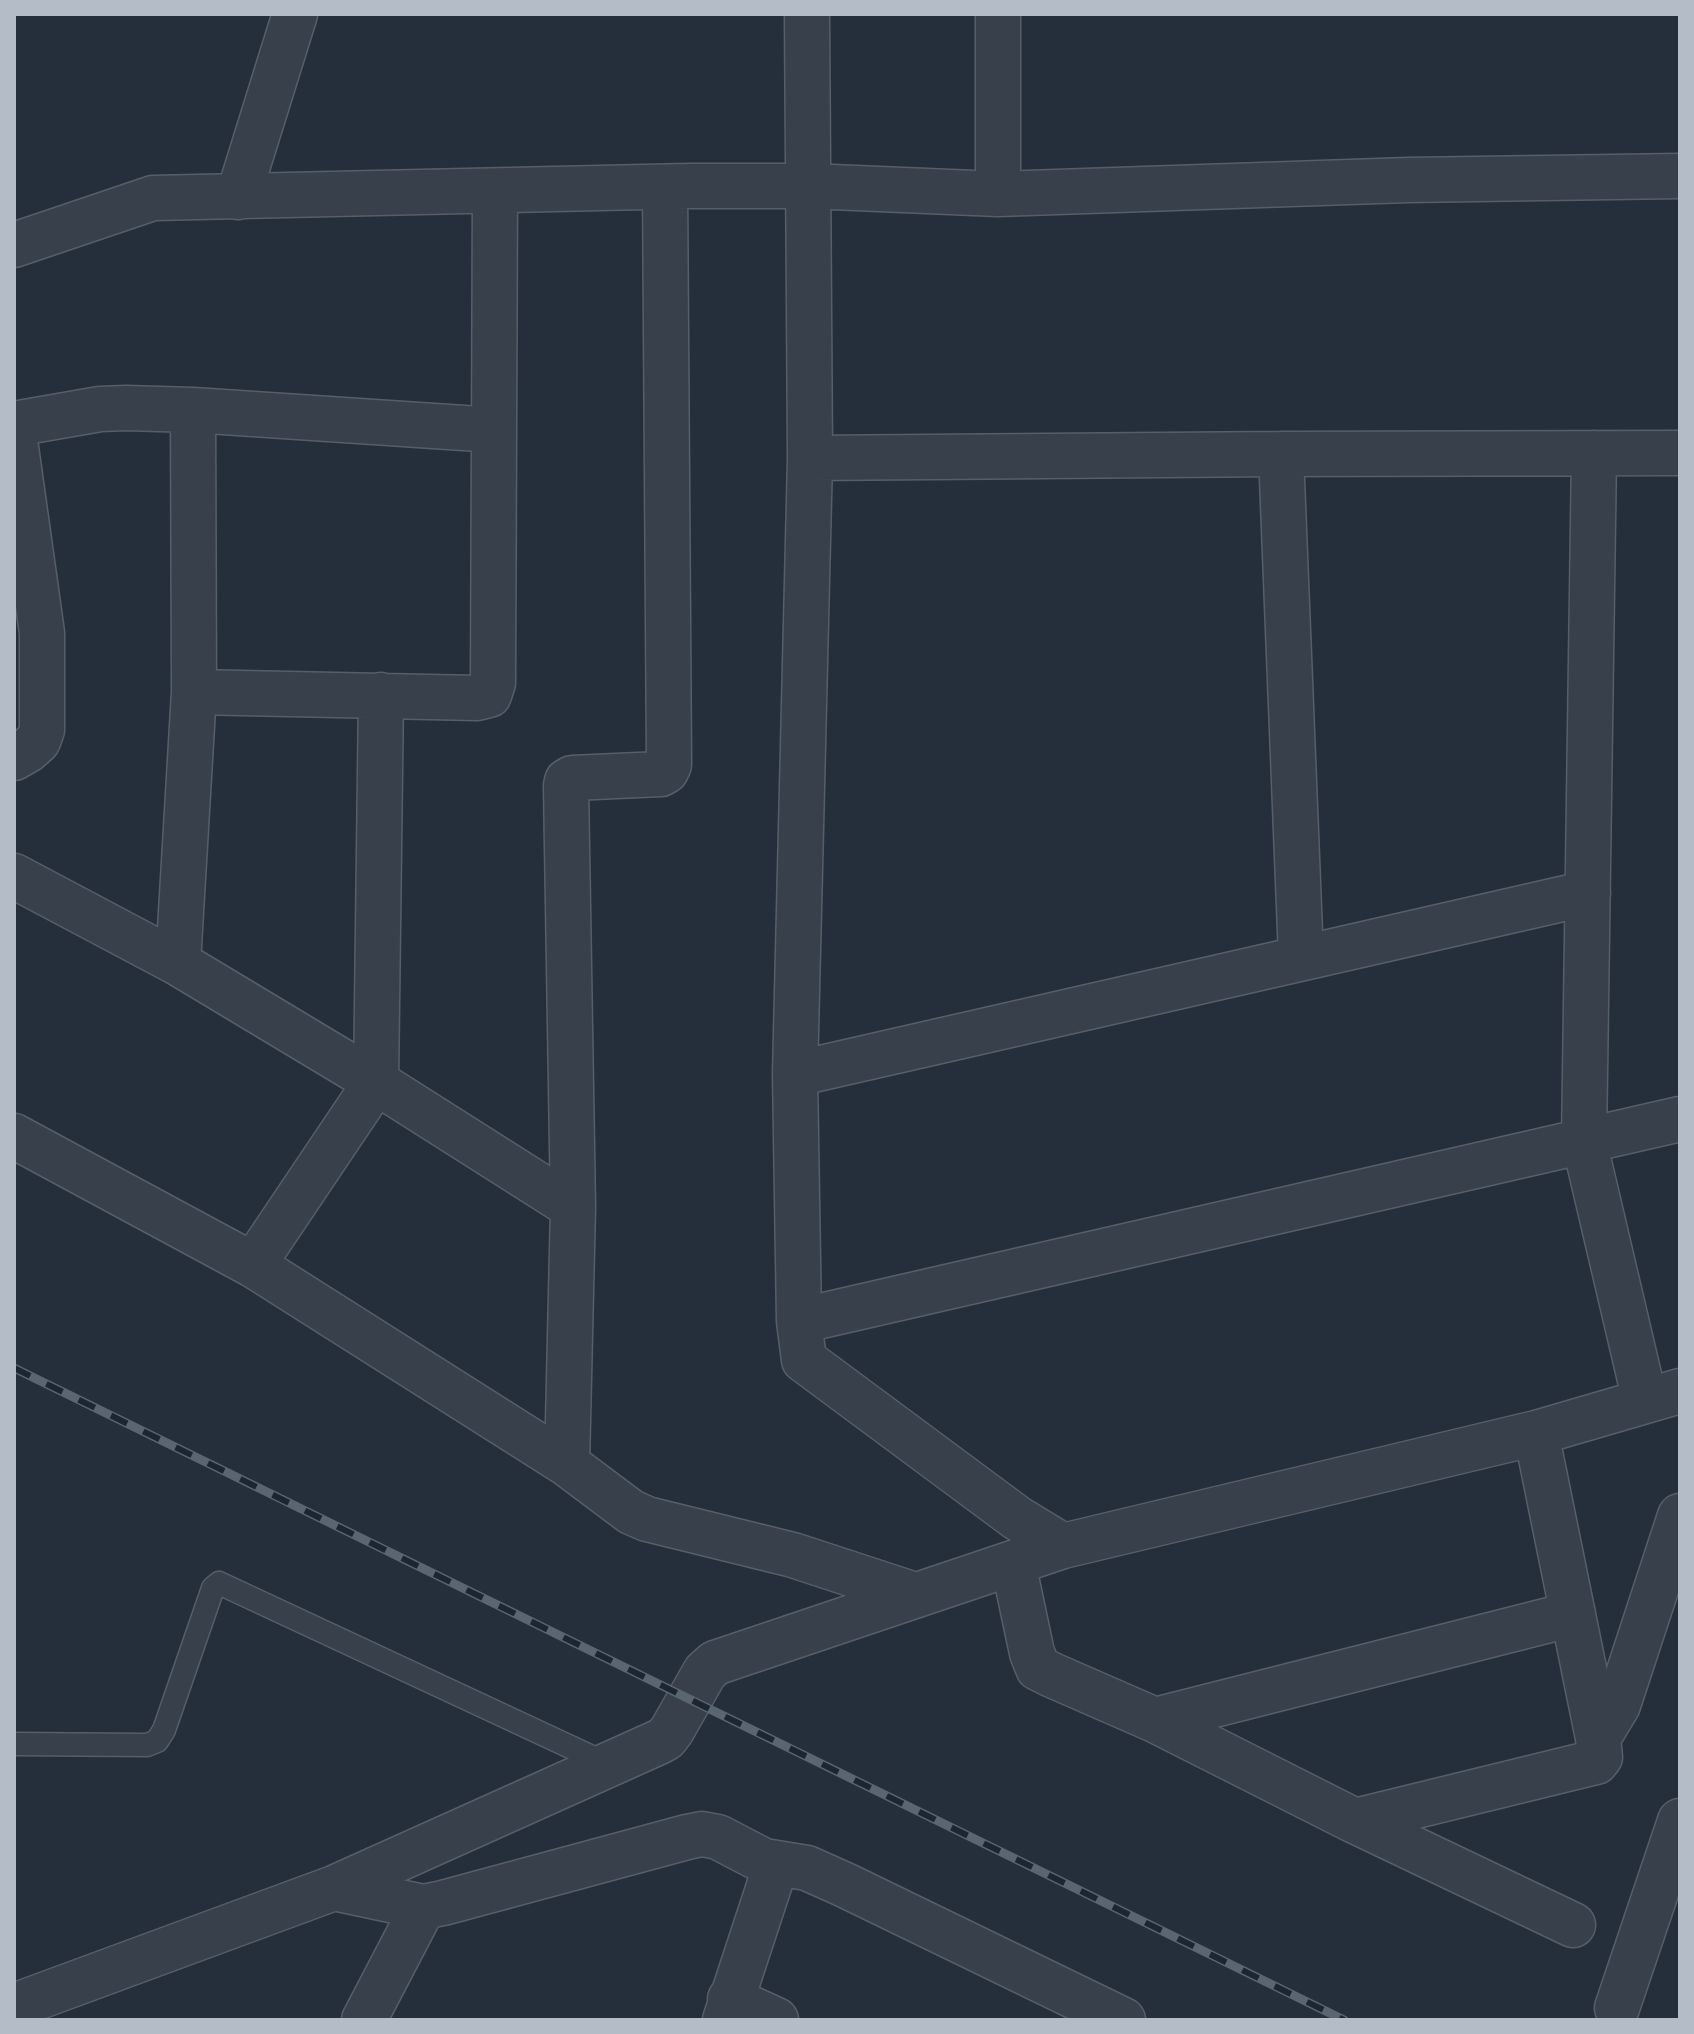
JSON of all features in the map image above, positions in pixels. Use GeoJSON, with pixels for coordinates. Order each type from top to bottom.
{"type":"FeatureCollection","features":[{"type":"Feature","properties":{"kind":"street"},"geometry":{"type":"LineString","coordinates":[[238,197],[295,14]]}},
{"type":"Feature","properties":{"kind":"street"},"geometry":{"type":"LineString","coordinates":[[807,14],[810,458],[795,1074],[799,1321],[804,1360],[1017,1518],[1063,1546]]}},
{"type":"Feature","properties":{"kind":"street"},"geometry":{"type":"LineString","coordinates":[[998,14],[998,194]]}},
{"type":"Feature","properties":{"kind":"street"},"geometry":{"type":"LineString","coordinates":[[14,245],[153,198],[808,186],[998,194],[1392,181],[1680,176]]}},
{"type":"Feature","properties":{"kind":"street"},"geometry":{"type":"LineString","coordinates":[[567,1464],[573,1207],[567,781],[572,778],[661,774],[669,765],[665,187]]}},
{"type":"Feature","properties":{"kind":"street"},"geometry":{"type":"LineString","coordinates":[[194,692],[477,698],[489,695],[493,683],[495,191]]}},
{"type":"Feature","properties":{"kind":"street"},"geometry":{"type":"LineString","coordinates":[[14,424],[100,409],[126,408],[494,430]]}},
{"type":"Feature","properties":{"kind":"street"},"geometry":{"type":"LineString","coordinates":[[178,963],[194,692],[193,410]]}},
{"type":"Feature","properties":{"kind":"street"},"geometry":{"type":"LineString","coordinates":[[14,433],[28,633],[42,730],[38,741],[14,758]]}},
{"type":"Feature","properties":{"kind":"street"},"geometry":{"type":"LineString","coordinates":[[14,2006],[334,1888],[666,1738],[705,1672],[715,1663],[1063,1546],[1536,1433],[1662,1396],[1584,1141],[1594,453]]}},
{"type":"Feature","properties":{"kind":"street"},"geometry":{"type":"LineString","coordinates":[[810,458],[1680,453]]}},
{"type":"Feature","properties":{"kind":"street"},"geometry":{"type":"LineString","coordinates":[[1281,454],[1301,958]]}},
{"type":"Feature","properties":{"kind":"street"},"geometry":{"type":"LineString","coordinates":[[253,1265],[376,1082],[381,695]]}},
{"type":"Feature","properties":{"kind":"street"},"geometry":{"type":"LineString","coordinates":[[14,876],[178,963],[376,1082],[573,1207]]}},
{"type":"Feature","properties":{"kind":"street"},"geometry":{"type":"LineString","coordinates":[[795,1074],[1588,893]]}},
{"type":"Feature","properties":{"kind":"street"},"geometry":{"type":"LineString","coordinates":[[799,1321],[1680,1119]]}},
{"type":"Feature","properties":{"kind":"street"},"geometry":{"type":"LineString","coordinates":[[14,1136],[253,1265],[567,1464],[631,1512],[647,1519],[777,1550],[915,1595]]}},
{"type":"Feature","properties":{"kind":"street"},"geometry":{"type":"LineString","coordinates":[[1355,1821],[1596,1762],[1600,1757],[1536,1433]]}},
{"type":"Feature","properties":{"kind":"street"},"geometry":{"type":"LineString","coordinates":[[1598,1738],[1618,1705],[1680,1516]]}},
{"type":"Feature","properties":{"kind":"street"},"geometry":{"type":"LineString","coordinates":[[1013,1563],[1038,1668],[1155,1720],[1355,1821],[1573,1925]]}},
{"type":"Feature","properties":{"kind":"street"},"geometry":{"type":"LineString","coordinates":[[1155,1720],[1573,1614]]}},
{"type":"Feature","properties":{"kind":"street"},"geometry":{"type":"LineString","coordinates":[[1617,2008],[1680,1821]]}},
{"type":"Feature","properties":{"kind":"street"},"geometry":{"type":"LineString","coordinates":[[334,1888],[423,1907],[702,1834],[718,1837],[764,1861],[807,1868],[1123,2020]]}},
{"type":"Feature","properties":{"kind":"street"},"geometry":{"type":"LineString","coordinates":[[764,1861],[770,1869],[771,1880],[727,2010],[776,2020]]}},
{"type":"Feature","properties":{"kind":"street"},"geometry":{"type":"LineString","coordinates":[[364,2020],[423,1907]]}},
{"type":"Feature","properties":{"kind":"lane"},"geometry":{"type":"LineString","coordinates":[[14,1744],[147,1745],[157,1741],[164,1730],[213,1588],[219,1583],[609,1765]]}},
{"type":"Feature","properties":{"kind":"railway"},"geometry":{"type":"LineString","coordinates":[[14,1368],[1344,2020]]}}]}
